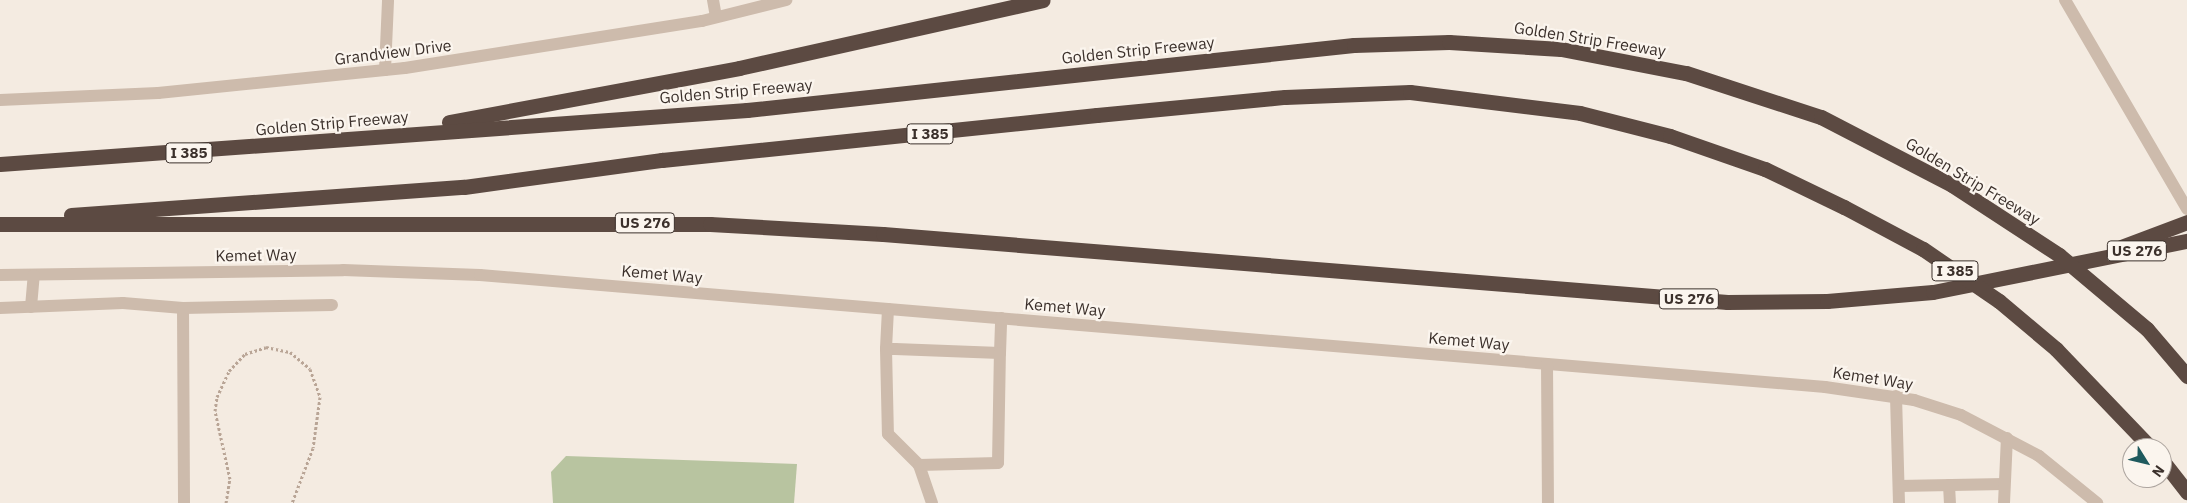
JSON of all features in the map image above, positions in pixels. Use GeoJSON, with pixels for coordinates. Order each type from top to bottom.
{"type":"FeatureCollection","features":[{"type":"Feature","properties":{"kind":"highway"},"geometry":{"type":"LineString","coordinates":[[377,135],[739,68],[1042,0]]}},
{"type":"Feature","properties":{"kind":"highway","name":"Golden Strip Freeway"},"geometry":{"type":"LineString","coordinates":[[0,164],[161,155],[377,135],[747,110],[1354,46],[1498,43],[1633,61],[1757,93],[1861,134],[1952,185],[2059,255],[2147,329],[2187,376]]}},
{"type":"Feature","properties":{"kind":"highway","name":"I 385"},"geometry":{"type":"LineString","coordinates":[[0,220],[464,186],[662,160],[1097,115],[1285,98],[1410,92],[1580,113],[1670,136],[1765,169],[1844,207],[1923,249],[1999,301],[2056,349],[2141,438]]}},
{"type":"Feature","properties":{"kind":"highway"},"geometry":{"type":"LineString","coordinates":[[2087,259],[2187,222]]}},
{"type":"Feature","properties":{"kind":"highway","name":"US 276"},"geometry":{"type":"LineString","coordinates":[[0,224],[710,224],[893,234],[1727,302],[1827,301],[1933,292],[2087,259],[2187,241]]}},
{"type":"Feature","properties":{"kind":"highway"},"geometry":{"type":"LineString","coordinates":[[2172,473],[2187,492]]}},
{"type":"Feature","properties":{"kind":"street"},"geometry":{"type":"LineString","coordinates":[[385,70],[388,0]]}},
{"type":"Feature","properties":{"kind":"street"},"geometry":{"type":"LineString","coordinates":[[714,0],[716,17]]}},
{"type":"Feature","properties":{"kind":"street","name":"Grandview Drive"},"geometry":{"type":"LineString","coordinates":[[0,100],[158,93],[385,70],[716,17],[786,0]]}},
{"type":"Feature","properties":{"kind":"street"},"geometry":{"type":"LineString","coordinates":[[2065,0],[2080,32],[2187,209]]}},
{"type":"Feature","properties":{"kind":"street","name":"Kemet Way"},"geometry":{"type":"LineString","coordinates":[[0,275],[405,271],[1001,318],[1547,364],[1896,396],[1961,415],[2007,438],[2039,456],[2097,503]]}},
{"type":"Feature","properties":{"kind":"street"},"geometry":{"type":"LineString","coordinates":[[31,307],[34,275]]}},
{"type":"Feature","properties":{"kind":"street"},"geometry":{"type":"LineString","coordinates":[[0,308],[122,303],[183,308],[332,305]]}},
{"type":"Feature","properties":{"kind":"street"},"geometry":{"type":"LineString","coordinates":[[183,308],[184,503]]}},
{"type":"Feature","properties":{"kind":"street"},"geometry":{"type":"LineString","coordinates":[[888,309],[886,349],[888,434],[919,465],[932,503]]}},
{"type":"Feature","properties":{"kind":"street"},"geometry":{"type":"LineString","coordinates":[[919,465],[998,463],[1001,318]]}},
{"type":"Feature","properties":{"kind":"street"},"geometry":{"type":"LineString","coordinates":[[886,349],[1000,354]]}},
{"type":"Feature","properties":{"kind":"street"},"geometry":{"type":"LineString","coordinates":[[1547,364],[1548,503]]}},
{"type":"Feature","properties":{"kind":"street"},"geometry":{"type":"LineString","coordinates":[[1896,396],[1899,503]]}},
{"type":"Feature","properties":{"kind":"street"},"geometry":{"type":"LineString","coordinates":[[2004,503],[2007,438]]}},
{"type":"Feature","properties":{"kind":"street"},"geometry":{"type":"LineString","coordinates":[[1899,486],[2004,484]]}},
{"type":"Feature","properties":{"kind":"street"},"geometry":{"type":"LineString","coordinates":[[1949,485],[1950,503]]}},
{"type":"Feature","properties":{"kind":"path"},"geometry":{"type":"LineString","coordinates":[[226,503],[230,479],[215,411],[217,397],[229,371],[245,354],[266,347],[290,352],[310,369],[320,396],[313,448],[292,503]]}},
{"type":"Feature","properties":{"kind":"green space"},"geometry":{"type":"Polygon","coordinates":[[[566,456],[797,464],[794,503],[553,503],[551,472],[566,456]]]}}]}
